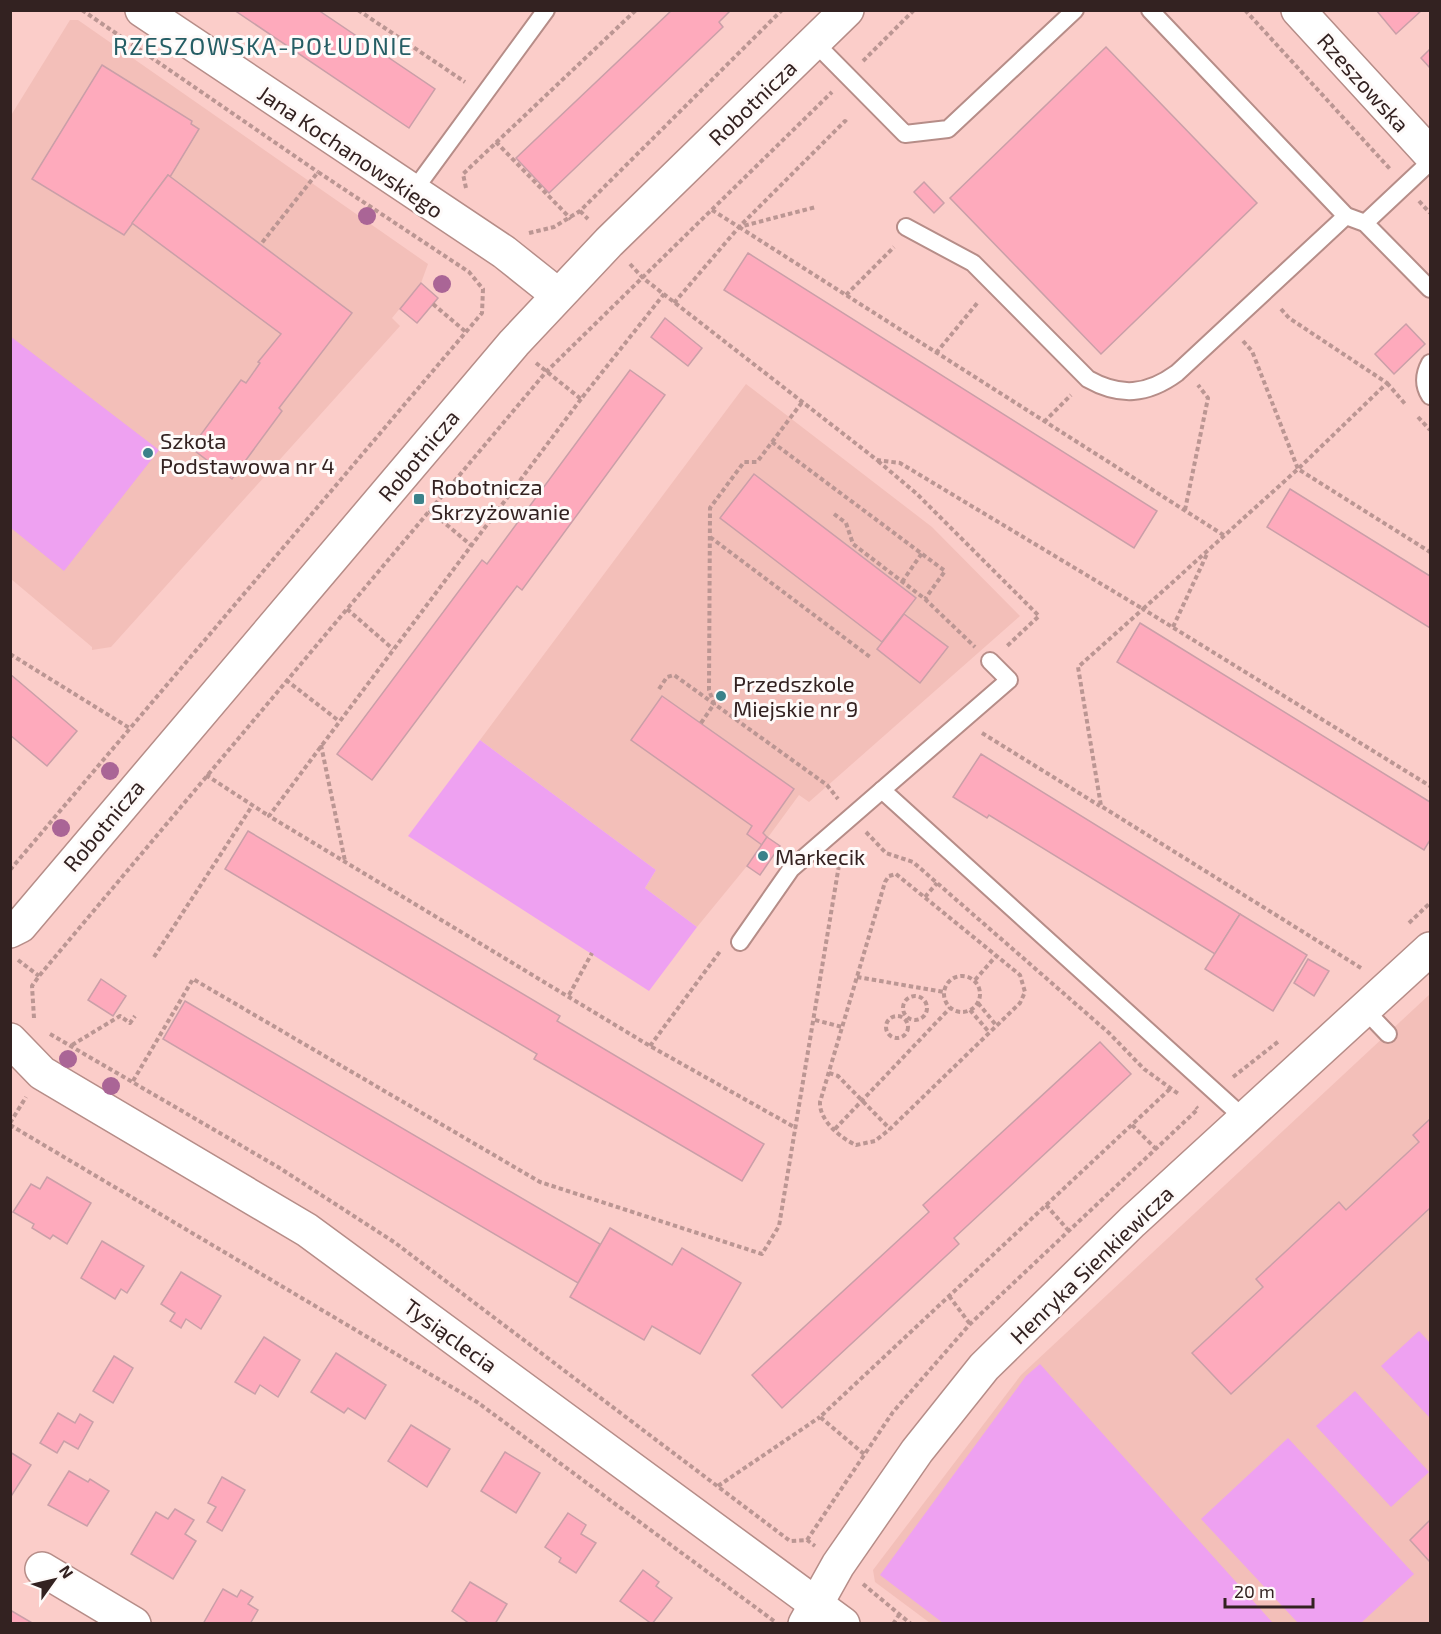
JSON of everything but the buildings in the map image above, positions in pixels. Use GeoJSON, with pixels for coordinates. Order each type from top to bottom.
{"type":"FeatureCollection","features":[{"type":"Feature","properties":{"kind":"street","name":"Jana Kochanowskiego"},"geometry":{"type":"LineString","coordinates":[[142,10],[412,193],[504,252],[558,295]]}},
{"type":"Feature","properties":{"kind":"street","name":"Robotnicza"},"geometry":{"type":"LineString","coordinates":[[15,943],[465,399],[609,242],[847,10]]}},
{"type":"Feature","properties":{"kind":"street","name":"Rzeszowska"},"geometry":{"type":"LineString","coordinates":[[1299,10],[1431,154]]}},
{"type":"Feature","properties":{"kind":"street","name":"Henryka Sienkiewicza"},"geometry":{"type":"LineString","coordinates":[[810,1613],[838,1565],[917,1451],[984,1367],[1132,1222],[1431,950]]}},
{"type":"Feature","properties":{"kind":"street","name":"Tysiąclecia"},"geometry":{"type":"LineString","coordinates":[[10,1040],[27,1078],[307,1230],[810,1613],[843,1623]]}},
{"type":"Feature","properties":{"kind":"street"},"geometry":{"type":"LineString","coordinates":[[42,1569],[134,1623]]}},
{"type":"Feature","properties":{"kind":"lane"},"geometry":{"type":"LineString","coordinates":[[412,193],[546,10]]}},
{"type":"Feature","properties":{"kind":"lane"},"geometry":{"type":"LineString","coordinates":[[813,42],[905,134],[948,129],[1075,10]]}},
{"type":"Feature","properties":{"kind":"lane"},"geometry":{"type":"LineString","coordinates":[[1150,10],[1346,216],[1365,223],[1431,289]]}},
{"type":"Feature","properties":{"kind":"lane"},"geometry":{"type":"LineString","coordinates":[[1365,223],[1431,162]]}},
{"type":"Feature","properties":{"kind":"lane"},"geometry":{"type":"LineString","coordinates":[[908,229],[973,263],[1088,379],[1104,388],[1122,392],[1140,392],[1162,384],[1182,368],[1346,216]]}},
{"type":"Feature","properties":{"kind":"lane"},"geometry":{"type":"LineString","coordinates":[[1431,363],[1424,374],[1426,390],[1431,396]]}},
{"type":"Feature","properties":{"kind":"lane"},"geometry":{"type":"LineString","coordinates":[[740,942],[791,869],[1009,680],[990,662]]}},
{"type":"Feature","properties":{"kind":"lane"},"geometry":{"type":"LineString","coordinates":[[882,790],[1245,1119]]}},
{"type":"Feature","properties":{"kind":"lane"},"geometry":{"type":"LineString","coordinates":[[1365,1010],[1388,1034]]}},
{"type":"Feature","properties":{"kind":"path"},"geometry":{"type":"LineString","coordinates":[[10,870],[482,313],[484,296],[478,281],[469,272],[318,172],[82,10]]}},
{"type":"Feature","properties":{"kind":"path"},"geometry":{"type":"LineString","coordinates":[[358,10],[484,94]]}},
{"type":"Feature","properties":{"kind":"path"},"geometry":{"type":"LineString","coordinates":[[470,196],[463,174],[636,10]]}},
{"type":"Feature","properties":{"kind":"path"},"geometry":{"type":"LineString","coordinates":[[523,234],[554,227],[580,211],[782,10]]}},
{"type":"Feature","properties":{"kind":"path"},"geometry":{"type":"LineString","coordinates":[[15,943],[39,976],[546,372],[914,10]]}},
{"type":"Feature","properties":{"kind":"path"},"geometry":{"type":"LineString","coordinates":[[1245,10],[1431,213]]}},
{"type":"Feature","properties":{"kind":"path"},"geometry":{"type":"LineString","coordinates":[[674,303],[739,227],[845,121],[848,124]]}},
{"type":"Feature","properties":{"kind":"path"},"geometry":{"type":"LineString","coordinates":[[496,142],[570,219]]}},
{"type":"Feature","properties":{"kind":"path"},"geometry":{"type":"LineString","coordinates":[[261,244],[318,172]]}},
{"type":"Feature","properties":{"kind":"path"},"geometry":{"type":"LineString","coordinates":[[739,227],[816,207]]}},
{"type":"Feature","properties":{"kind":"path"},"geometry":{"type":"LineString","coordinates":[[712,210],[1225,536]]}},
{"type":"Feature","properties":{"kind":"path"},"geometry":{"type":"LineString","coordinates":[[580,211],[643,278],[803,401],[916,494],[1039,616],[990,662],[925,599],[853,544],[846,524],[834,514]]}},
{"type":"Feature","properties":{"kind":"path"},"geometry":{"type":"LineString","coordinates":[[846,295],[908,229]]}},
{"type":"Feature","properties":{"kind":"path"},"geometry":{"type":"LineString","coordinates":[[936,353],[966,314],[995,286]]}},
{"type":"Feature","properties":{"kind":"path"},"geometry":{"type":"LineString","coordinates":[[1101,806],[1078,667],[1207,553],[1386,383],[1289,318],[1264,291]]}},
{"type":"Feature","properties":{"kind":"path"},"geometry":{"type":"LineString","coordinates":[[269,816],[581,399],[664,294]]}},
{"type":"Feature","properties":{"kind":"path"},"geometry":{"type":"LineString","coordinates":[[433,304],[466,332]]}},
{"type":"Feature","properties":{"kind":"path"},"geometry":{"type":"LineString","coordinates":[[1228,325],[1252,351],[1298,469],[1431,552]]}},
{"type":"Feature","properties":{"kind":"path"},"geometry":{"type":"LineString","coordinates":[[1182,368],[1208,398],[1185,510]]}},
{"type":"Feature","properties":{"kind":"path"},"geometry":{"type":"LineString","coordinates":[[546,372],[581,399]]}},
{"type":"Feature","properties":{"kind":"path"},"geometry":{"type":"LineString","coordinates":[[1044,422],[1088,379]]}},
{"type":"Feature","properties":{"kind":"path"},"geometry":{"type":"LineString","coordinates":[[714,704],[709,690],[710,508],[744,462],[757,462],[803,401]]}},
{"type":"Feature","properties":{"kind":"path"},"geometry":{"type":"LineString","coordinates":[[772,442],[945,571],[925,599]]}},
{"type":"Feature","properties":{"kind":"path"},"geometry":{"type":"LineString","coordinates":[[877,460],[900,463],[1431,786]]}},
{"type":"Feature","properties":{"kind":"path"},"geometry":{"type":"LineString","coordinates":[[429,510],[472,546]]}},
{"type":"Feature","properties":{"kind":"path"},"geometry":{"type":"LineString","coordinates":[[709,537],[870,657]]}},
{"type":"Feature","properties":{"kind":"path"},"geometry":{"type":"LineString","coordinates":[[902,582],[922,553]]}},
{"type":"Feature","properties":{"kind":"path"},"geometry":{"type":"LineString","coordinates":[[1173,627],[1207,553]]}},
{"type":"Feature","properties":{"kind":"path"},"geometry":{"type":"LineString","coordinates":[[347,609],[393,649]]}},
{"type":"Feature","properties":{"kind":"path"},"geometry":{"type":"LineString","coordinates":[[10,654],[131,729]]}},
{"type":"Feature","properties":{"kind":"path"},"geometry":{"type":"LineString","coordinates":[[659,689],[668,677],[674,675],[827,785]]}},
{"type":"Feature","properties":{"kind":"path"},"geometry":{"type":"LineString","coordinates":[[286,680],[339,721]]}},
{"type":"Feature","properties":{"kind":"path"},"geometry":{"type":"LineString","coordinates":[[701,723],[714,704]]}},
{"type":"Feature","properties":{"kind":"path"},"geometry":{"type":"LineString","coordinates":[[962,721],[1361,968]]}},
{"type":"Feature","properties":{"kind":"path"},"geometry":{"type":"LineString","coordinates":[[321,744],[346,862]]}},
{"type":"Feature","properties":{"kind":"path"},"geometry":{"type":"LineString","coordinates":[[206,775],[252,806],[569,995],[650,1046],[796,1128]]}},
{"type":"Feature","properties":{"kind":"path"},"geometry":{"type":"LineString","coordinates":[[154,957],[252,806]]}},
{"type":"Feature","properties":{"kind":"path"},"geometry":{"type":"LineString","coordinates":[[807,1540],[893,1412],[970,1324],[1198,1109],[1144,1069],[1109,1033],[913,862],[886,853],[864,831],[857,837]]}},
{"type":"Feature","properties":{"kind":"path"},"geometry":{"type":"LineString","coordinates":[[133,1081],[193,979],[540,1182],[762,1254],[779,1226],[842,850]]}},
{"type":"Feature","properties":{"kind":"path"},"geometry":{"type":"LineString","coordinates":[[892,874],[900,876],[925,897],[1020,975],[1025,992],[1020,1003],[890,1129],[875,1141],[860,1145],[852,1143],[820,1112],[821,1096],[886,878],[892,874]]}},
{"type":"Feature","properties":{"kind":"path"},"geometry":{"type":"LineString","coordinates":[[925,897],[937,883]]}},
{"type":"Feature","properties":{"kind":"path"},"geometry":{"type":"LineString","coordinates":[[650,1046],[718,951],[740,942]]}},
{"type":"Feature","properties":{"kind":"path"},"geometry":{"type":"LineString","coordinates":[[569,995],[592,953]]}},
{"type":"Feature","properties":{"kind":"path"},"geometry":{"type":"LineString","coordinates":[[975,981],[996,956]]}},
{"type":"Feature","properties":{"kind":"path"},"geometry":{"type":"LineString","coordinates":[[959,975],[975,981],[980,992],[978,1004],[970,1010],[961,1012],[950,1008],[944,992],[948,981],[959,975]]}},
{"type":"Feature","properties":{"kind":"path"},"geometry":{"type":"LineString","coordinates":[[857,977],[944,992]]}},
{"type":"Feature","properties":{"kind":"path"},"geometry":{"type":"LineString","coordinates":[[918,997],[919,988]]}},
{"type":"Feature","properties":{"kind":"path"},"geometry":{"type":"LineString","coordinates":[[918,997],[910,998],[904,1003],[906,1018],[908,1029],[905,1036],[894,1038],[888,1034],[886,1027],[888,1020],[894,1016],[906,1018],[917,1019],[926,1012],[924,1001],[918,997]]}},
{"type":"Feature","properties":{"kind":"path"},"geometry":{"type":"LineString","coordinates":[[978,1004],[996,1025]]}},
{"type":"Feature","properties":{"kind":"path"},"geometry":{"type":"LineString","coordinates":[[835,1129],[950,1008]]}},
{"type":"Feature","properties":{"kind":"path"},"geometry":{"type":"LineString","coordinates":[[970,1010],[989,1032]]}},
{"type":"Feature","properties":{"kind":"path"},"geometry":{"type":"LineString","coordinates":[[71,1045],[120,1016],[130,1023],[135,1016]]}},
{"type":"Feature","properties":{"kind":"path"},"geometry":{"type":"LineString","coordinates":[[815,1020],[843,1027]]}},
{"type":"Feature","properties":{"kind":"path"},"geometry":{"type":"LineString","coordinates":[[829,1072],[838,1076],[890,1129]]}},
{"type":"Feature","properties":{"kind":"path"},"geometry":{"type":"LineString","coordinates":[[27,1078],[10,1124],[477,1402],[777,1623]]}},
{"type":"Feature","properties":{"kind":"path"},"geometry":{"type":"LineString","coordinates":[[718,1486],[820,1417],[1171,1088]]}},
{"type":"Feature","properties":{"kind":"path"},"geometry":{"type":"LineString","coordinates":[[1132,1125],[1156,1149]]}},
{"type":"Feature","properties":{"kind":"path"},"geometry":{"type":"LineString","coordinates":[[1046,1205],[1068,1230]]}},
{"type":"Feature","properties":{"kind":"path"},"geometry":{"type":"LineString","coordinates":[[949,1296],[970,1324]]}},
{"type":"Feature","properties":{"kind":"path"},"geometry":{"type":"LineString","coordinates":[[820,1417],[864,1454]]}},
{"type":"Feature","properties":{"kind":"path"},"geometry":{"type":"LineString","coordinates":[[893,1623],[899,1615]]}},
{"type":"Feature","properties":{"kind":"shaded area","name":"Szkoła Podstawowa nr 4"},"geometry":{"type":"Polygon","coordinates":[[[70,20],[78,20],[428,264],[421,283],[392,318],[400,326],[111,647],[92,650],[92,647],[11,579],[10,117],[70,20]]]}},
{"type":"Feature","properties":{"kind":"shaded area"},"geometry":{"type":"Polygon","coordinates":[[[10,336],[159,450],[64,571],[11,528],[10,336]]]}},
{"type":"Feature","properties":{"kind":"shaded area","name":"Przedszkole Miejskie nr 9"},"geometry":{"type":"Polygon","coordinates":[[[746,384],[932,527],[1020,616],[809,802],[799,795],[747,866],[697,927],[645,888],[656,870],[480,740],[746,384]]]}},
{"type":"Feature","properties":{"kind":"shaded area"},"geometry":{"type":"Polygon","coordinates":[[[480,740],[656,870],[645,888],[697,927],[649,991],[408,836],[480,740]]]}},
{"type":"Feature","properties":{"kind":"shaded area"},"geometry":{"type":"Polygon","coordinates":[[[1430,994],[1430,1623],[930,1623],[875,1582],[873,1570],[1021,1375],[1430,994]]]}},
{"type":"Feature","properties":{"kind":"shaded area"},"geometry":{"type":"Polygon","coordinates":[[[1419,1331],[1430,1343],[1430,1418],[1381,1366],[1419,1331]]]}},
{"type":"Feature","properties":{"kind":"shaded area"},"geometry":{"type":"Polygon","coordinates":[[[1040,1364],[1273,1623],[943,1623],[880,1575],[1026,1376],[1040,1364]]]}},
{"type":"Feature","properties":{"kind":"shaded area"},"geometry":{"type":"Polygon","coordinates":[[[1355,1391],[1429,1472],[1391,1507],[1316,1426],[1355,1391]]]}},
{"type":"Feature","properties":{"kind":"shaded area"},"geometry":{"type":"Polygon","coordinates":[[[1288,1438],[1414,1574],[1361,1623],[1298,1623],[1201,1519],[1288,1438]]]}},
{"type":"Feature","properties":{"kind":"place","name":"Szkoła Podstawowa nr 4"},"geometry":{"type":"Point","coordinates":[148,453]}},
{"type":"Feature","properties":{"kind":"place","name":"Robotnicza Skrzyżowanie"},"geometry":{"type":"Point","coordinates":[419,499]}},
{"type":"Feature","properties":{"kind":"place","name":"Przedszkole Miejskie nr 9"},"geometry":{"type":"Point","coordinates":[721,696]}},
{"type":"Feature","properties":{"kind":"place","name":"Markecik"},"geometry":{"type":"Point","coordinates":[763,856]}},
{"type":"Feature","properties":{"kind":"district","name":"RZESZOWSKA-POŁUDNIE"},"geometry":{"type":"Point","coordinates":[263,45]}}]}
